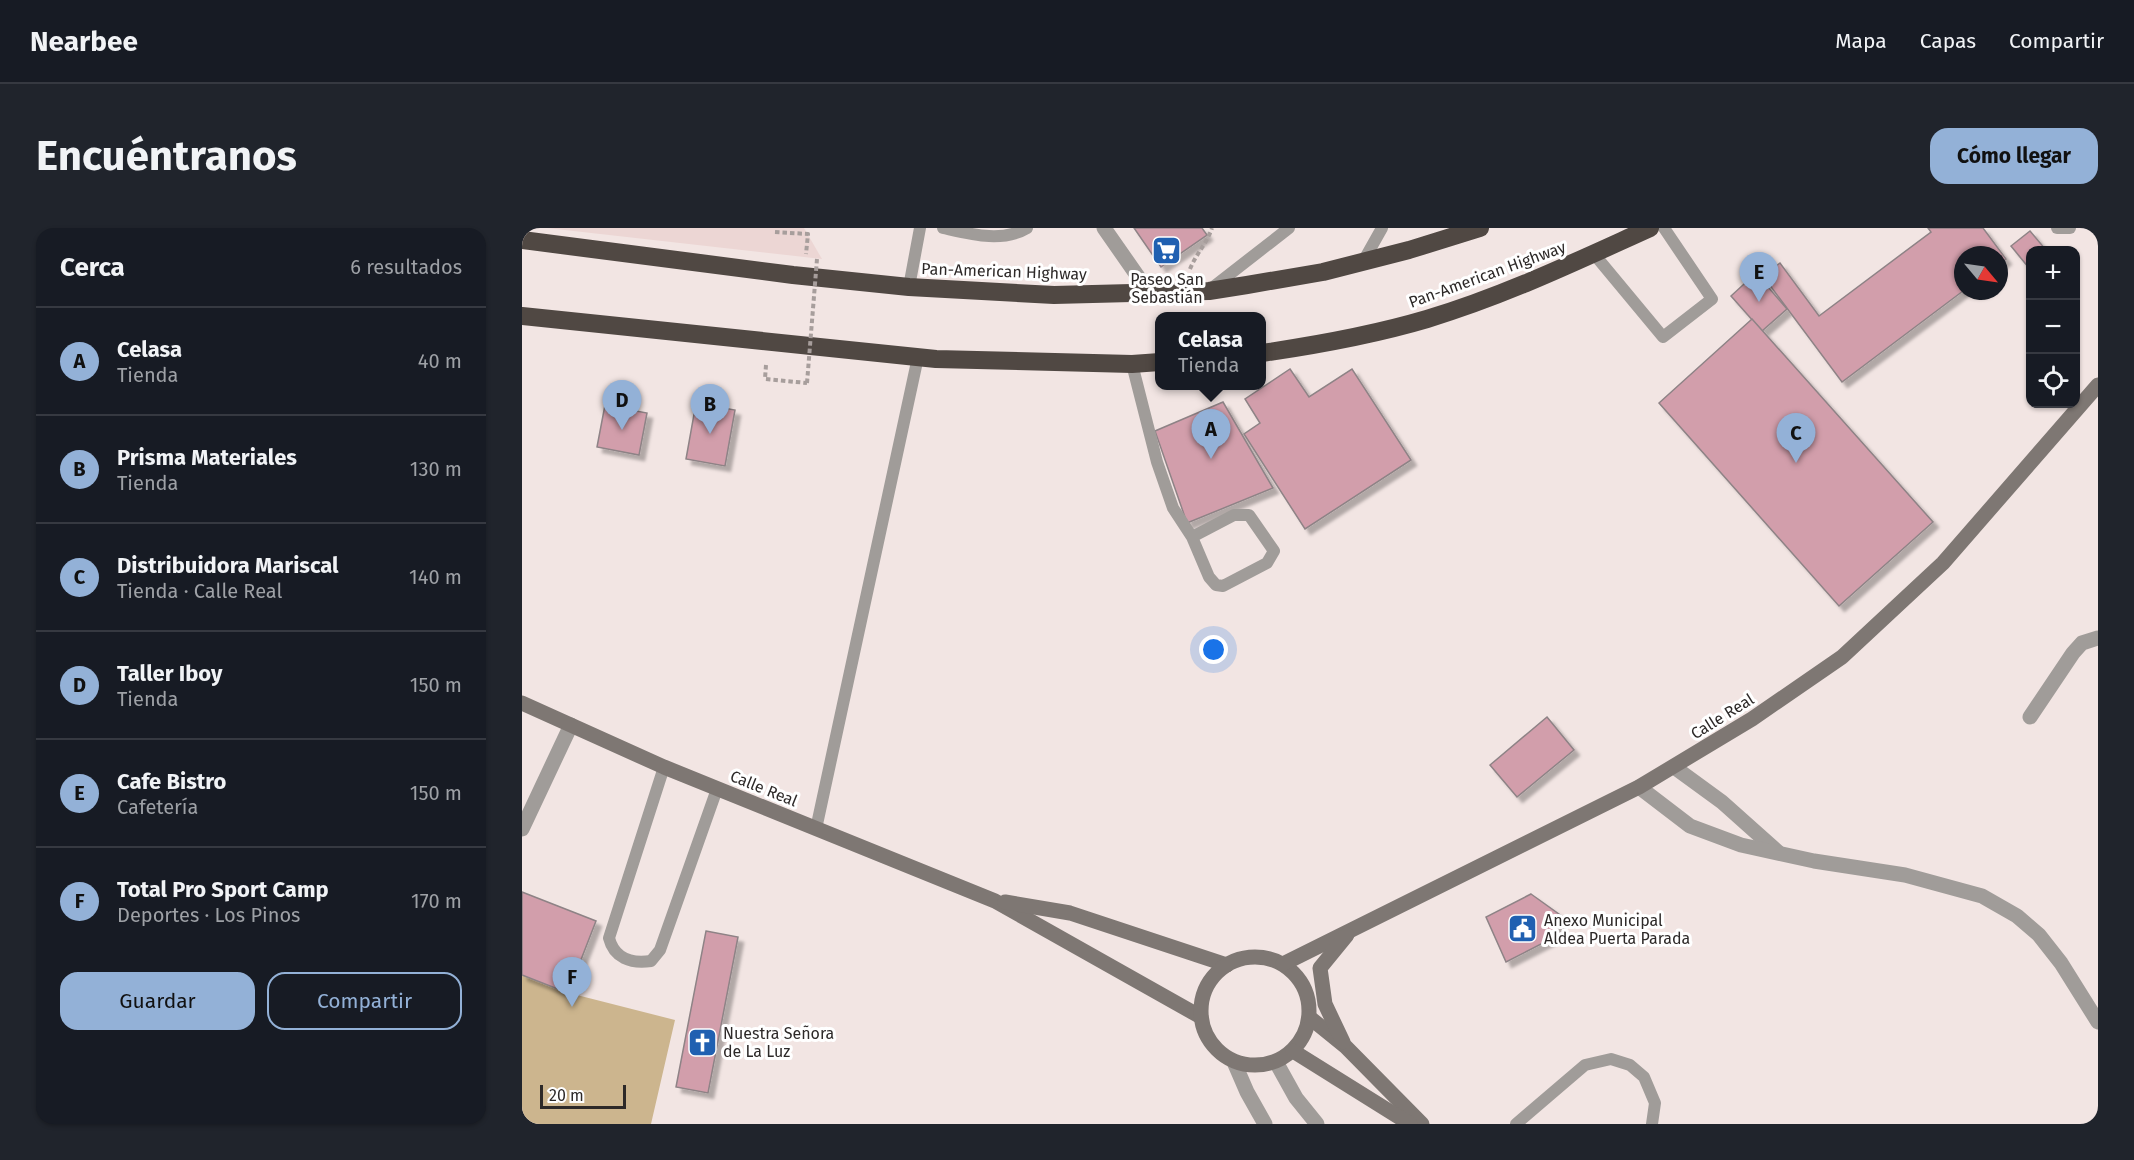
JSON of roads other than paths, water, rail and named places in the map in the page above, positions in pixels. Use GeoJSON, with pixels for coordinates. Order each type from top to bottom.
{"type":"FeatureCollection","features":[{"type":"Feature","properties":{"kind":"highway","name":"Pan-American Highway"},"geometry":{"type":"LineString","coordinates":[[522,240],[793,275],[909,287],[1054,295],[1209,291],[1323,272],[1409,250],[1480,228]]}},
{"type":"Feature","properties":{"kind":"highway","name":"Pan-American Highway"},"geometry":{"type":"LineString","coordinates":[[1266,352],[1330,342],[1427,319],[1550,274],[1650,228]]}},
{"type":"Feature","properties":{"kind":"highway"},"geometry":{"type":"LineString","coordinates":[[522,316],[918,357],[1132,364],[1155,362]]}},
{"type":"Feature","properties":{"kind":"main road","name":"Calle Real"},"geometry":{"type":"LineString","coordinates":[[1283,964],[1640,787],[1752,719],[1842,657],[1944,563],[2098,385]]}},
{"type":"Feature","properties":{"kind":"main road","name":"Calle Real"},"geometry":{"type":"LineString","coordinates":[[522,703],[664,767],[995,901],[1201,1017]]}},
{"type":"Feature","properties":{"kind":"main road","name":"Calle Real"},"geometry":{"type":"LineString","coordinates":[[995,901],[1070,913],[1227,965]]}},
{"type":"Feature","properties":{"kind":"main road"},"geometry":{"type":"LineString","coordinates":[[1346,1047],[1325,1004],[1320,968],[1351,930]]}},
{"type":"Feature","properties":{"kind":"main road"},"geometry":{"type":"LineString","coordinates":[[1269,958],[1283,964],[1295,974],[1304,987],[1309,1001],[1309,1017],[1304,1035],[1293,1051],[1276,1062],[1250,1066],[1234,1062],[1211,1044],[1204,1032],[1201,1017],[1206,988],[1215,975],[1227,965],[1240,959],[1269,958]]}},
{"type":"Feature","properties":{"kind":"main road"},"geometry":{"type":"LineString","coordinates":[[1309,1017],[1346,1047],[1422,1124]]}},
{"type":"Feature","properties":{"kind":"main road"},"geometry":{"type":"LineString","coordinates":[[1293,1051],[1410,1124]]}},
{"type":"Feature","properties":{"kind":"street"},"geometry":{"type":"LineString","coordinates":[[1104,228],[1148,291]]}},
{"type":"Feature","properties":{"kind":"street"},"geometry":{"type":"LineString","coordinates":[[2030,717],[2073,652],[2082,643],[2098,638]]}},
{"type":"Feature","properties":{"kind":"street"},"geometry":{"type":"LineString","coordinates":[[522,829],[571,725]]}},
{"type":"Feature","properties":{"kind":"street"},"geometry":{"type":"LineString","coordinates":[[1674,767],[1722,802],[1778,852]]}},
{"type":"Feature","properties":{"kind":"street"},"geometry":{"type":"LineString","coordinates":[[1640,787],[1690,825],[1741,845],[1814,861],[1905,875],[1982,896],[2017,916],[2039,935],[2061,963],[2098,1022]]}},
{"type":"Feature","properties":{"kind":"street"},"geometry":{"type":"LineString","coordinates":[[1234,1062],[1265,1124]]}},
{"type":"Feature","properties":{"kind":"street"},"geometry":{"type":"LineString","coordinates":[[1276,1062],[1296,1098],[1317,1124]]}},
{"type":"Feature","properties":{"kind":"lane"},"geometry":{"type":"LineString","coordinates":[[909,287],[920,228]]}},
{"type":"Feature","properties":{"kind":"lane"},"geometry":{"type":"LineString","coordinates":[[943,228],[981,237],[1014,234],[1027,228]]}},
{"type":"Feature","properties":{"kind":"lane"},"geometry":{"type":"LineString","coordinates":[[1209,291],[1289,228]]}},
{"type":"Feature","properties":{"kind":"lane"},"geometry":{"type":"LineString","coordinates":[[1364,261],[1382,228]]}},
{"type":"Feature","properties":{"kind":"lane"},"geometry":{"type":"LineString","coordinates":[[1594,254],[1663,337],[1712,299],[1664,228]]}},
{"type":"Feature","properties":{"kind":"lane"},"geometry":{"type":"LineString","coordinates":[[2057,228],[2070,228]]}},
{"type":"Feature","properties":{"kind":"lane"},"geometry":{"type":"LineString","coordinates":[[816,829],[918,357]]}},
{"type":"Feature","properties":{"kind":"lane"},"geometry":{"type":"LineString","coordinates":[[1132,364],[1157,462],[1173,508],[1192,537],[1209,577],[1216,585],[1223,586],[1267,563],[1274,550],[1249,515],[1234,515],[1192,537]]}},
{"type":"Feature","properties":{"kind":"lane"},"geometry":{"type":"LineString","coordinates":[[664,767],[609,938],[613,950],[624,959],[642,963],[651,961],[660,950],[717,789]]}},
{"type":"Feature","properties":{"kind":"lane"},"geometry":{"type":"LineString","coordinates":[[1516,1124],[1585,1065],[1611,1059],[1630,1065],[1644,1077],[1655,1103],[1652,1124]]}},
{"type":"Feature","properties":{"kind":"place","name":"Paseo San Sebastián"},"geometry":{"type":"Point","coordinates":[1167,251]}},
{"type":"Feature","properties":{"kind":"place","name":"Cafe Bistro"},"geometry":{"type":"Point","coordinates":[1759,302]}},
{"type":"Feature","properties":{"kind":"place","name":"Taller Iboy"},"geometry":{"type":"Point","coordinates":[622,430]}},
{"type":"Feature","properties":{"kind":"place","name":"Prisma Materiales"},"geometry":{"type":"Point","coordinates":[710,434]}},
{"type":"Feature","properties":{"kind":"place","name":"Celasa"},"geometry":{"type":"Point","coordinates":[1211,459]}},
{"type":"Feature","properties":{"kind":"place","name":"Distribuidora Mariscal"},"geometry":{"type":"Point","coordinates":[1796,463]}},
{"type":"Feature","properties":{"kind":"place","name":"Anexo Municipal Aldea Puerta Parada"},"geometry":{"type":"Point","coordinates":[1523,929]}},
{"type":"Feature","properties":{"kind":"place","name":"Total Pro Sport Camp"},"geometry":{"type":"Point","coordinates":[572,1007]}},
{"type":"Feature","properties":{"kind":"place","name":"Nuestra Señora de La Luz"},"geometry":{"type":"Point","coordinates":[702,1042]}}]}
